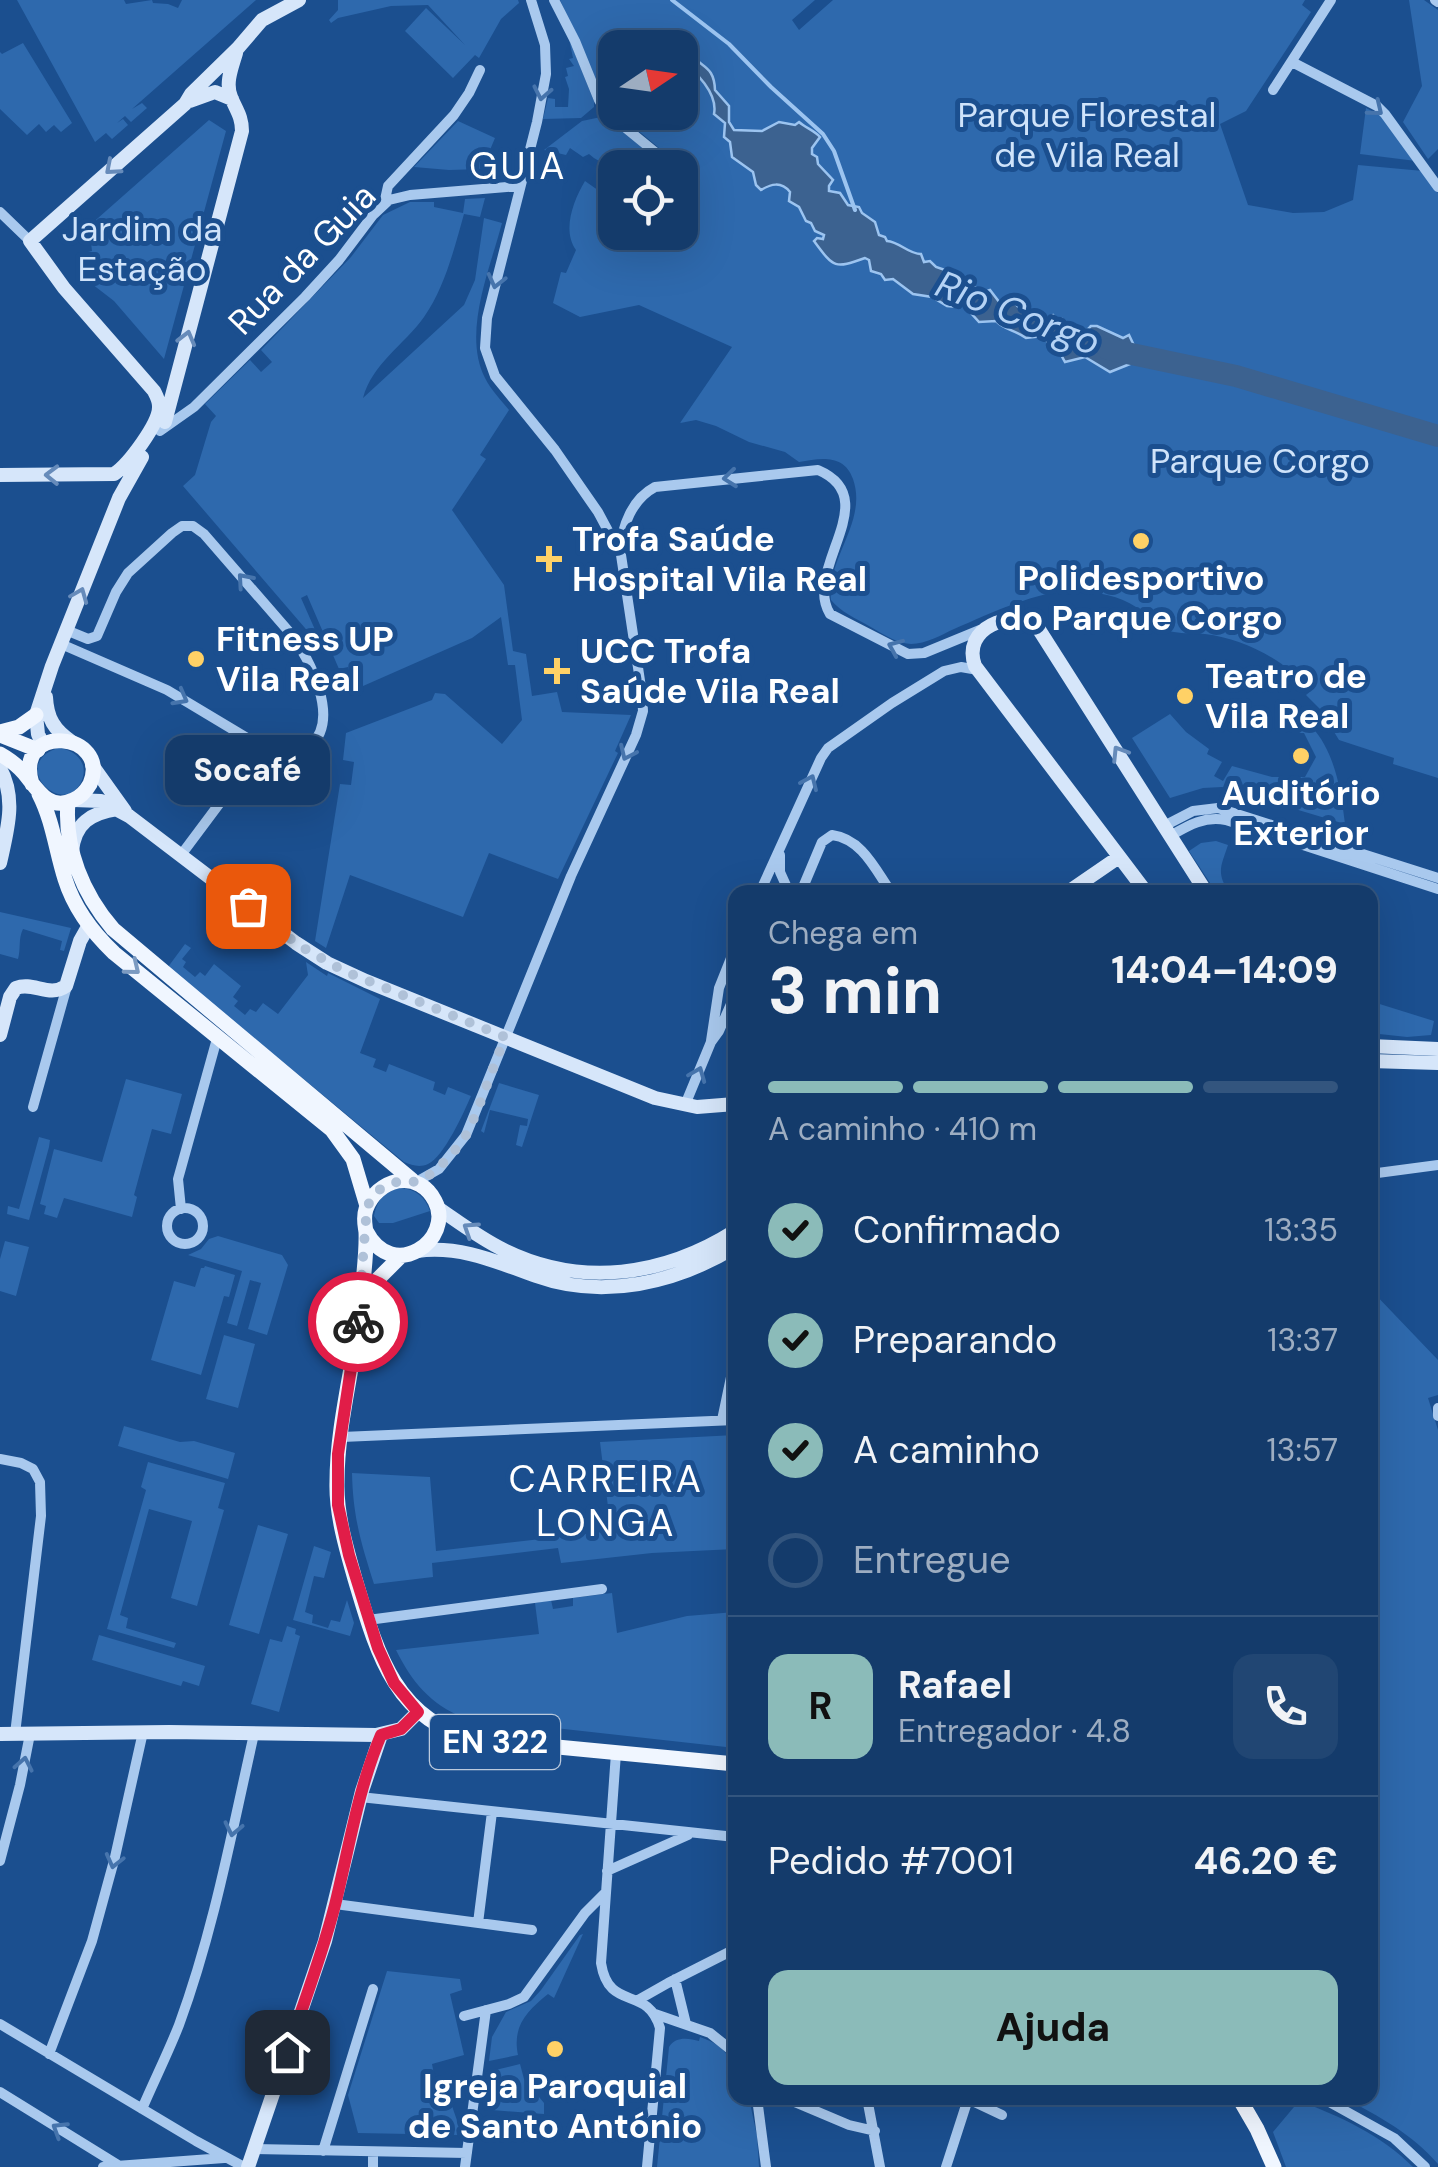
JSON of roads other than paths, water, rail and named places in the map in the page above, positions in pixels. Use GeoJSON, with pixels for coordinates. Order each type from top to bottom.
{"type":"FeatureCollection","features":[{"type":"Feature","properties":{"kind":"main road"},"geometry":{"type":"LineString","coordinates":[[0,734],[24,725],[36,715]]}},
{"type":"Feature","properties":{"kind":"main road"},"geometry":{"type":"LineString","coordinates":[[0,734],[40,748]]}},
{"type":"Feature","properties":{"kind":"main road"},"geometry":{"type":"LineString","coordinates":[[0,754],[16,764],[36,789],[56,803],[71,801],[88,788],[92,764],[86,753],[72,742],[60,740],[40,748],[30,766],[36,789],[49,817],[75,904],[114,953],[339,1138],[353,1159],[367,1206]]}},
{"type":"Feature","properties":{"kind":"main road"},"geometry":{"type":"LineString","coordinates":[[71,801],[67,820],[72,852],[91,900],[113,929],[429,1192],[438,1208]]}},
{"type":"Feature","properties":{"kind":"main road"},"geometry":{"type":"LineString","coordinates":[[367,1206],[391,1182],[414,1181]]}},
{"type":"Feature","properties":{"kind":"main road","name":"EN 322"},"geometry":{"type":"LineString","coordinates":[[367,1206],[360,1312],[337,1474],[338,1505],[368,1620],[400,1691],[418,1712],[445,1730],[475,1740],[728,1763]]}},
{"type":"Feature","properties":{"kind":"main road","name":"EN 322"},"geometry":{"type":"LineString","coordinates":[[360,1312],[372,1287],[433,1236],[438,1226],[438,1208]]}},
{"type":"Feature","properties":{"kind":"main road"},"geometry":{"type":"LineString","coordinates":[[366,1231],[379,1249],[390,1254],[409,1253]]}},
{"type":"Feature","properties":{"kind":"main road"},"geometry":{"type":"LineString","coordinates":[[1243,2105],[1274,2167]]}},
{"type":"Feature","properties":{"kind":"street"},"geometry":{"type":"LineString","coordinates":[[531,0],[547,63],[485,328],[487,356],[500,384],[555,450],[589,500],[620,555]]}},
{"type":"Feature","properties":{"kind":"street"},"geometry":{"type":"LineString","coordinates":[[554,0],[606,112],[653,150]]}},
{"type":"Feature","properties":{"kind":"street"},"geometry":{"type":"LineString","coordinates":[[1273,90],[1332,0]]}},
{"type":"Feature","properties":{"kind":"street"},"geometry":{"type":"LineString","coordinates":[[30,240],[185,104],[262,20],[293,1]]}},
{"type":"Feature","properties":{"kind":"street"},"geometry":{"type":"LineString","coordinates":[[40,748],[36,715],[63,637],[121,494],[160,431],[172,393],[242,131],[229,78],[238,48]]}},
{"type":"Feature","properties":{"kind":"street"},"geometry":{"type":"LineString","coordinates":[[1292,62],[1382,110],[1438,188]]}},
{"type":"Feature","properties":{"kind":"street"},"geometry":{"type":"LineString","coordinates":[[384,204],[388,186],[454,115],[480,70]]}},
{"type":"Feature","properties":{"kind":"street"},"geometry":{"type":"LineString","coordinates":[[185,104],[212,92],[232,99]]}},
{"type":"Feature","properties":{"kind":"street","name":"Rua da Guia"},"geometry":{"type":"LineString","coordinates":[[160,431],[192,409],[333,268],[384,204],[403,196],[520,186]]}},
{"type":"Feature","properties":{"kind":"street"},"geometry":{"type":"LineString","coordinates":[[0,212],[30,240],[64,288],[152,388],[159,406],[154,424],[114,474],[0,474]]}},
{"type":"Feature","properties":{"kind":"street"},"geometry":{"type":"LineString","coordinates":[[152,388],[172,393]]}},
{"type":"Feature","properties":{"kind":"street"},"geometry":{"type":"LineString","coordinates":[[172,393],[180,409],[192,409]]}},
{"type":"Feature","properties":{"kind":"street"},"geometry":{"type":"LineString","coordinates":[[414,1181],[439,1169],[466,1135],[570,876],[641,720],[642,694],[620,555],[631,511],[644,494],[656,487],[818,470],[837,482],[846,504],[824,584],[824,602],[830,614],[915,655],[1002,620],[1022,619],[1038,628],[1202,885]]}},
{"type":"Feature","properties":{"kind":"street"},"geometry":{"type":"LineString","coordinates":[[103,475],[116,482],[121,494]]}},
{"type":"Feature","properties":{"kind":"street"},"geometry":{"type":"LineString","coordinates":[[182,526],[193,526],[204,534],[308,658],[317,680],[322,722],[315,742],[302,752],[281,755],[261,748],[167,690],[63,637],[93,638],[100,634],[128,573],[172,533],[182,526]]}},
{"type":"Feature","properties":{"kind":"street"},"geometry":{"type":"LineString","coordinates":[[986,628],[978,636],[973,662],[1141,885]]}},
{"type":"Feature","properties":{"kind":"street"},"geometry":{"type":"LineString","coordinates":[[763,885],[828,748],[944,671],[961,667],[979,670]]}},
{"type":"Feature","properties":{"kind":"street"},"geometry":{"type":"LineString","coordinates":[[46,686],[52,724],[72,742]]}},
{"type":"Feature","properties":{"kind":"street"},"geometry":{"type":"LineString","coordinates":[[181,855],[261,748]]}},
{"type":"Feature","properties":{"kind":"street"},"geometry":{"type":"LineString","coordinates":[[92,764],[123,812]]}},
{"type":"Feature","properties":{"kind":"street"},"geometry":{"type":"LineString","coordinates":[[0,768],[10,802],[0,864]]}},
{"type":"Feature","properties":{"kind":"street"},"geometry":{"type":"LineString","coordinates":[[71,801],[101,801],[123,812],[304,949],[359,978],[661,1100],[706,1107],[728,1105]]}},
{"type":"Feature","properties":{"kind":"street"},"geometry":{"type":"LineString","coordinates":[[1167,831],[1193,811],[1218,808],[1438,878]]}},
{"type":"Feature","properties":{"kind":"street"},"geometry":{"type":"LineString","coordinates":[[72,852],[75,835],[85,820],[101,812],[123,812]]}},
{"type":"Feature","properties":{"kind":"street"},"geometry":{"type":"LineString","coordinates":[[1167,831],[1211,818],[1226,820],[1438,889]]}},
{"type":"Feature","properties":{"kind":"street"},"geometry":{"type":"LineString","coordinates":[[803,885],[825,838],[832,835],[861,848],[886,885]]}},
{"type":"Feature","properties":{"kind":"street"},"geometry":{"type":"LineString","coordinates":[[782,844],[780,872],[786,885]]}},
{"type":"Feature","properties":{"kind":"street"},"geometry":{"type":"LineString","coordinates":[[1078,885],[1119,857]]}},
{"type":"Feature","properties":{"kind":"street"},"geometry":{"type":"LineString","coordinates":[[33,1106],[80,941],[89,925]]}},
{"type":"Feature","properties":{"kind":"street"},"geometry":{"type":"LineString","coordinates":[[685,1105],[711,1042],[719,988],[728,966]]}},
{"type":"Feature","properties":{"kind":"street"},"geometry":{"type":"LineString","coordinates":[[0,1035],[16,988],[56,991],[64,988],[68,980]]}},
{"type":"Feature","properties":{"kind":"street"},"geometry":{"type":"LineString","coordinates":[[711,1042],[728,1011]]}},
{"type":"Feature","properties":{"kind":"street"},"geometry":{"type":"LineString","coordinates":[[181,1209],[178,1180],[218,1035]]}},
{"type":"Feature","properties":{"kind":"street"},"geometry":{"type":"LineString","coordinates":[[1378,1046],[1438,1049]]}},
{"type":"Feature","properties":{"kind":"street"},"geometry":{"type":"LineString","coordinates":[[1378,1061],[1438,1063]]}},
{"type":"Feature","properties":{"kind":"street"},"geometry":{"type":"LineString","coordinates":[[1378,1173],[1438,1164]]}},
{"type":"Feature","properties":{"kind":"street"},"geometry":{"type":"LineString","coordinates":[[438,1208],[504,1250],[538,1264],[578,1273],[641,1270],[728,1242]]}},
{"type":"Feature","properties":{"kind":"street"},"geometry":{"type":"LineString","coordinates":[[409,1253],[452,1250],[482,1256],[554,1282],[604,1287],[660,1280],[704,1264],[728,1244]]}},
{"type":"Feature","properties":{"kind":"street"},"geometry":{"type":"LineString","coordinates":[[722,1420],[728,1391]]}},
{"type":"Feature","properties":{"kind":"street"},"geometry":{"type":"LineString","coordinates":[[1438,1408],[1438,1416]]}},
{"type":"Feature","properties":{"kind":"street"},"geometry":{"type":"LineString","coordinates":[[342,1437],[728,1420]]}},
{"type":"Feature","properties":{"kind":"street"},"geometry":{"type":"LineString","coordinates":[[0,1459],[33,1469],[41,1490],[0,1862]]}},
{"type":"Feature","properties":{"kind":"street"},"geometry":{"type":"LineString","coordinates":[[368,1620],[602,1590]]}},
{"type":"Feature","properties":{"kind":"street"},"geometry":{"type":"LineString","coordinates":[[15,1734],[381,1735],[401,1729],[418,1712]]}},
{"type":"Feature","properties":{"kind":"street"},"geometry":{"type":"LineString","coordinates":[[49,2054],[96,1926],[143,1732]]}},
{"type":"Feature","properties":{"kind":"street"},"geometry":{"type":"LineString","coordinates":[[142,2109],[195,1977],[218,1897],[254,1734]]}},
{"type":"Feature","properties":{"kind":"street"},"geometry":{"type":"LineString","coordinates":[[0,2024],[246,2167],[320,1956],[360,1797],[381,1735]]}},
{"type":"Feature","properties":{"kind":"street"},"geometry":{"type":"LineString","coordinates":[[616,1752],[601,1956],[607,1985],[615,1993],[649,2007],[660,2032],[647,2167]]}},
{"type":"Feature","properties":{"kind":"street"},"geometry":{"type":"LineString","coordinates":[[360,1797],[728,1837]]}},
{"type":"Feature","properties":{"kind":"street"},"geometry":{"type":"LineString","coordinates":[[478,1923],[492,1812]]}},
{"type":"Feature","properties":{"kind":"street"},"geometry":{"type":"LineString","coordinates":[[607,1871],[693,1833]]}},
{"type":"Feature","properties":{"kind":"street"},"geometry":{"type":"LineString","coordinates":[[464,2016],[524,1997],[585,1913],[605,1893]]}},
{"type":"Feature","properties":{"kind":"street"},"geometry":{"type":"LineString","coordinates":[[335,1904],[532,1930]]}},
{"type":"Feature","properties":{"kind":"street"},"geometry":{"type":"LineString","coordinates":[[638,2000],[728,1952]]}},
{"type":"Feature","properties":{"kind":"street"},"geometry":{"type":"LineString","coordinates":[[675,1979],[686,2024]]}},
{"type":"Feature","properties":{"kind":"street"},"geometry":{"type":"LineString","coordinates":[[323,2151],[373,1989]]}},
{"type":"Feature","properties":{"kind":"street"},"geometry":{"type":"LineString","coordinates":[[465,2167],[486,2010]]}},
{"type":"Feature","properties":{"kind":"street"},"geometry":{"type":"LineString","coordinates":[[655,2014],[716,2037],[728,2048]]}},
{"type":"Feature","properties":{"kind":"street"},"geometry":{"type":"LineString","coordinates":[[0,2092],[118,2165]]}},
{"type":"Feature","properties":{"kind":"street"},"geometry":{"type":"LineString","coordinates":[[758,2105],[766,2167]]}},
{"type":"Feature","properties":{"kind":"street"},"geometry":{"type":"LineString","coordinates":[[802,2105],[849,2125],[875,2131]]}},
{"type":"Feature","properties":{"kind":"street"},"geometry":{"type":"LineString","coordinates":[[869,2105],[880,2167]]}},
{"type":"Feature","properties":{"kind":"street"},"geometry":{"type":"LineString","coordinates":[[946,2167],[965,2105]]}},
{"type":"Feature","properties":{"kind":"street"},"geometry":{"type":"LineString","coordinates":[[981,2105],[1002,2115]]}},
{"type":"Feature","properties":{"kind":"street"},"geometry":{"type":"LineString","coordinates":[[1335,2105],[1394,2138],[1425,2167]]}},
{"type":"Feature","properties":{"kind":"street"},"geometry":{"type":"LineString","coordinates":[[254,2149],[467,2153]]}},
{"type":"Feature","properties":{"kind":"street"},"geometry":{"type":"LineString","coordinates":[[372,2167],[373,2152]]}},
{"type":"Feature","properties":{"kind":"street"},"geometry":{"type":"LineString","coordinates":[[103,2167],[225,2158]]}},
{"type":"Feature","properties":{"kind":"water"},"geometry":{"type":"Polygon","coordinates":[[[698,61],[709,70],[715,90],[729,106],[729,122],[734,130],[762,131],[779,122],[799,122],[818,135],[812,154],[833,180],[829,191],[840,193],[848,205],[859,207],[887,241],[921,254],[924,262],[930,261],[949,275],[956,274],[984,292],[990,290],[1000,303],[1008,297],[1029,317],[1036,313],[1062,319],[1070,334],[1079,335],[1097,326],[1123,338],[1129,335],[1138,354],[1135,362],[1110,372],[1085,357],[1065,362],[1043,336],[1026,338],[996,321],[979,322],[968,304],[947,306],[932,297],[913,294],[893,279],[885,280],[871,271],[865,258],[835,264],[814,241],[824,235],[815,231],[799,207],[789,201],[790,192],[776,185],[761,190],[753,172],[732,157],[730,142],[724,137],[725,123],[714,114],[713,99],[698,77],[698,61]]]}},
{"type":"Feature","properties":{"kind":"waterway"},"geometry":{"type":"LineString","coordinates":[[672,0],[729,44],[823,134],[834,151],[855,210]]}},
{"type":"Feature","properties":{"kind":"waterway","name":"Rio Corgo"},"geometry":{"type":"LineString","coordinates":[[1108,349],[1236,376],[1438,436]]}},
{"type":"Feature","properties":{"kind":"place","name":"Polidesportivo do Parque Corgo"},"geometry":{"type":"Point","coordinates":[1141,541]}},
{"type":"Feature","properties":{"kind":"place","name":"Trofa Saúde Hospital Vila Real"},"geometry":{"type":"Point","coordinates":[549,559]}},
{"type":"Feature","properties":{"kind":"place","name":"Fitness UP Vila Real"},"geometry":{"type":"Point","coordinates":[196,659]}},
{"type":"Feature","properties":{"kind":"place","name":"UCC Trofa Saúde Vila Real"},"geometry":{"type":"Point","coordinates":[557,671]}},
{"type":"Feature","properties":{"kind":"place","name":"Teatro de Vila Real"},"geometry":{"type":"Point","coordinates":[1185,696]}},
{"type":"Feature","properties":{"kind":"place","name":"Auditório Exterior"},"geometry":{"type":"Point","coordinates":[1301,756]}},
{"type":"Feature","properties":{"kind":"place","name":"Socafé"},"geometry":{"type":"Point","coordinates":[248,906]}},
{"type":"Feature","properties":{"kind":"place","name":"Igreja Paroquial de Santo António"},"geometry":{"type":"Point","coordinates":[555,2049]}},
{"type":"Feature","properties":{"kind":"district","name":"GUIA"},"geometry":{"type":"Point","coordinates":[518,166]}},
{"type":"Feature","properties":{"kind":"district","name":"CARREIRA LONGA"},"geometry":{"type":"Point","coordinates":[606,1501]}},
{"type":"Feature","properties":{"kind":"park label","name":"Parque Florestal de Vila Real"},"geometry":{"type":"Point","coordinates":[1087,135]}},
{"type":"Feature","properties":{"kind":"park label","name":"Jardim da Estação"},"geometry":{"type":"Point","coordinates":[142,249]}},
{"type":"Feature","properties":{"kind":"park label","name":"Parque Corgo"},"geometry":{"type":"Point","coordinates":[1260,461]}}]}
